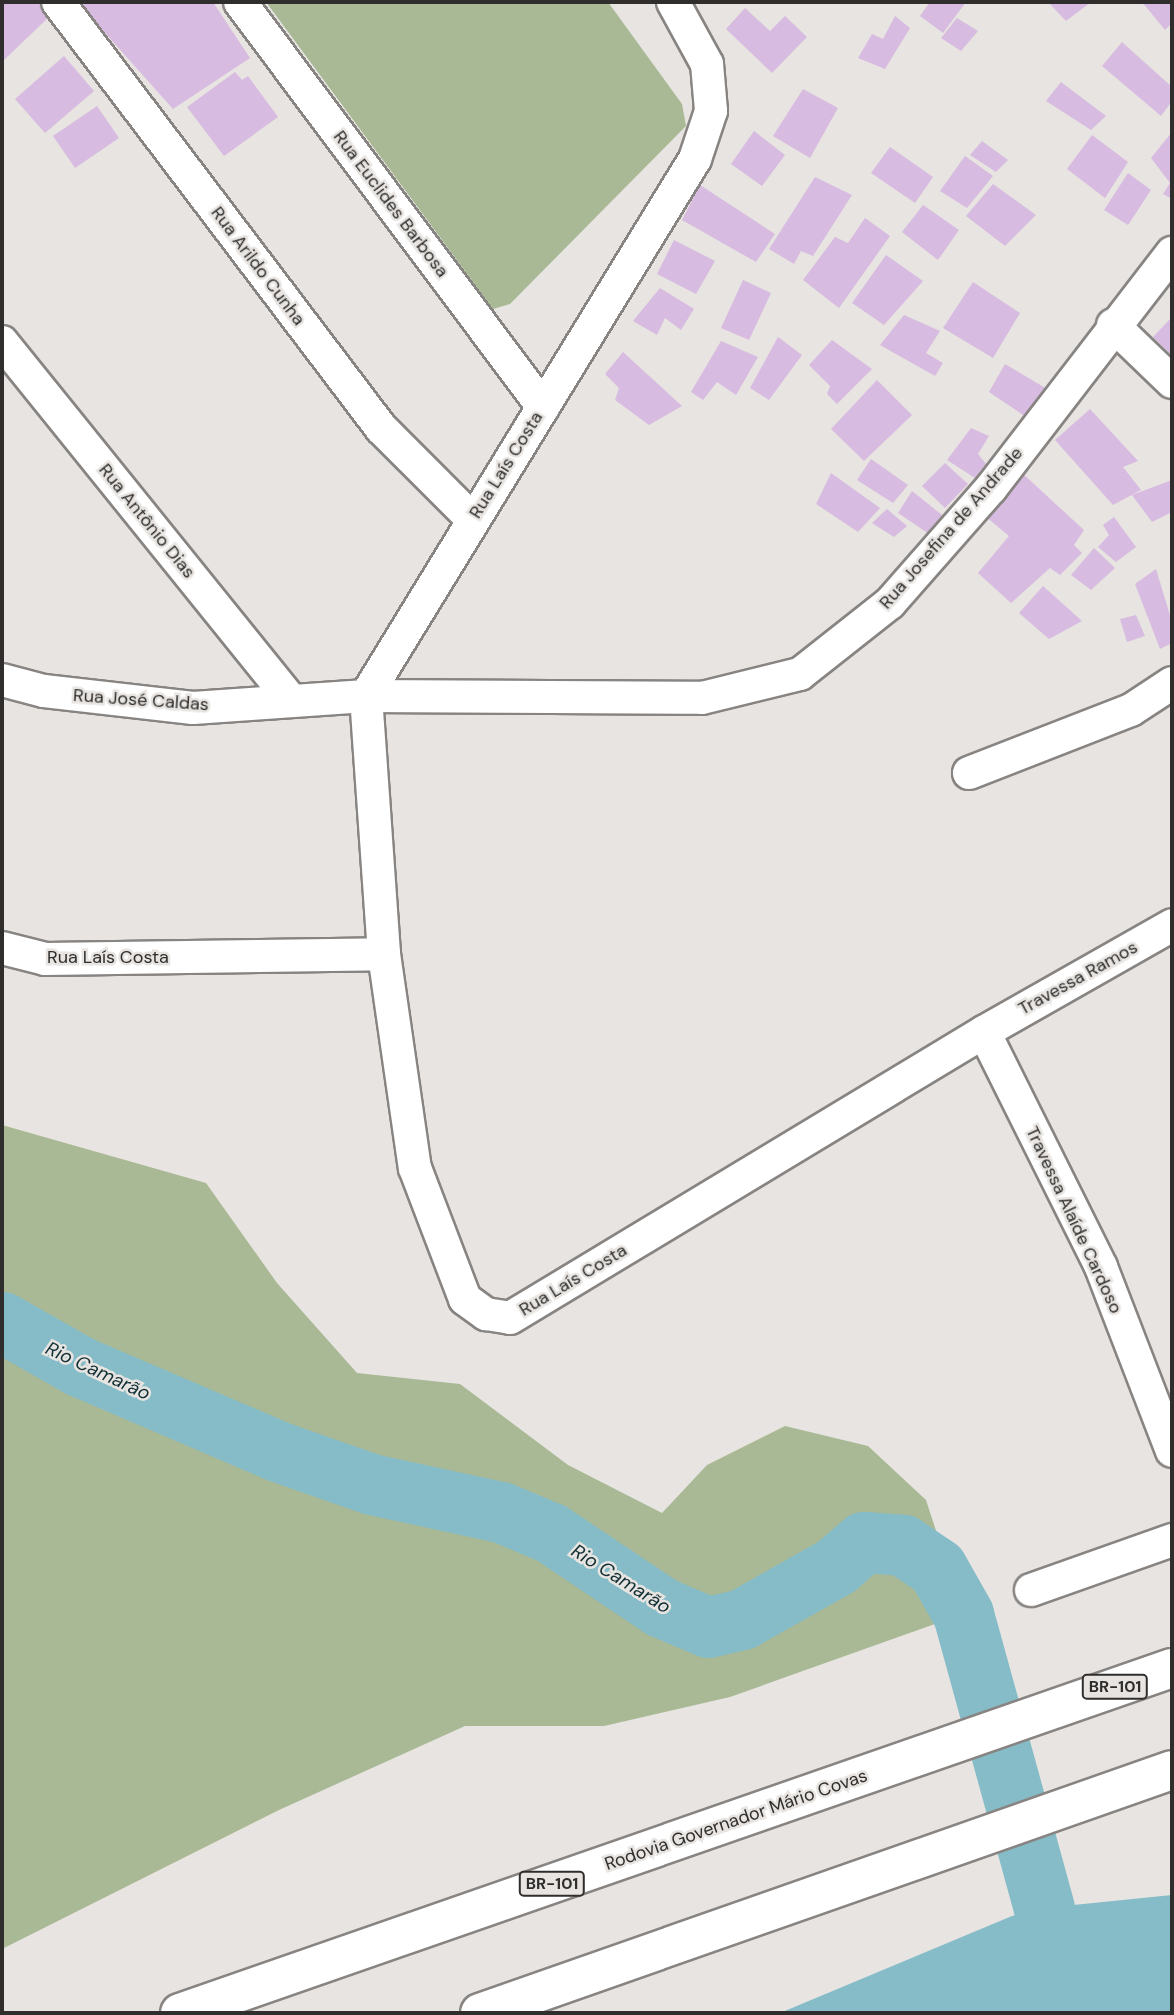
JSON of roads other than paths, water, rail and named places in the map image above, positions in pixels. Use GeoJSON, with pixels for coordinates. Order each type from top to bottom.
{"type":"FeatureCollection","features":[{"type":"Feature","properties":{"kind":"highway","name":"Rodovia Governador Mário Covas"},"geometry":{"type":"LineString","coordinates":[[180,2013],[1172,1668]]}},
{"type":"Feature","properties":{"kind":"highway"},"geometry":{"type":"LineString","coordinates":[[480,2013],[1172,1770]]}},
{"type":"Feature","properties":{"kind":"street","name":"Rua Arildo Cunha"},"geometry":{"type":"LineString","coordinates":[[58,2],[381,428],[472,519]]}},
{"type":"Feature","properties":{"kind":"street","name":"Rua Euclides Barbosa"},"geometry":{"type":"LineString","coordinates":[[240,2],[543,407]]}},
{"type":"Feature","properties":{"kind":"street","name":"Rua Laís Costa"},"geometry":{"type":"LineString","coordinates":[[673,2],[707,64],[711,111],[695,159],[366,696],[384,954],[415,1168],[465,1299],[485,1314],[510,1318],[984,1031]]}},
{"type":"Feature","properties":{"kind":"street","name":"Rua Josefina de Andrade"},"geometry":{"type":"LineString","coordinates":[[366,696],[702,698],[800,674],[890,603],[991,488],[1172,253]]}},
{"type":"Feature","properties":{"kind":"street"},"geometry":{"type":"LineString","coordinates":[[1114,325],[1172,382]]}},
{"type":"Feature","properties":{"kind":"street","name":"Rua Antônio Dias"},"geometry":{"type":"LineString","coordinates":[[2,342],[291,700]]}},
{"type":"Feature","properties":{"kind":"street","name":"Rua José Caldas"},"geometry":{"type":"LineString","coordinates":[[2,680],[44,691],[193,708],[366,696]]}},
{"type":"Feature","properties":{"kind":"street"},"geometry":{"type":"LineString","coordinates":[[969,773],[1130,710],[1172,683]]}},
{"type":"Feature","properties":{"kind":"street","name":"Travessa Ramos"},"geometry":{"type":"LineString","coordinates":[[984,1031],[1172,925]]}},
{"type":"Feature","properties":{"kind":"street","name":"Rua Laís Costa"},"geometry":{"type":"LineString","coordinates":[[2,948],[45,959],[384,954]]}},
{"type":"Feature","properties":{"kind":"street","name":"Travessa Alaíde Cardoso"},"geometry":{"type":"LineString","coordinates":[[984,1031],[1101,1267],[1172,1451]]}},
{"type":"Feature","properties":{"kind":"street"},"geometry":{"type":"LineString","coordinates":[[1031,1590],[1172,1540]]}},
{"type":"Feature","properties":{"kind":"water"},"geometry":{"type":"Polygon","coordinates":[[[1172,1895],[1172,2013],[780,2013],[1012,1916],[1044,1908],[1172,1895]]]}},
{"type":"Feature","properties":{"kind":"waterway","name":"Rio Camarão"},"geometry":{"type":"LineString","coordinates":[[2,1322],[79,1366],[277,1451],[371,1484],[501,1512],[551,1533],[661,1607],[708,1627],[742,1619],[836,1566],[864,1542],[903,1545],[937,1568],[963,1614],[1044,1908]]}}]}
